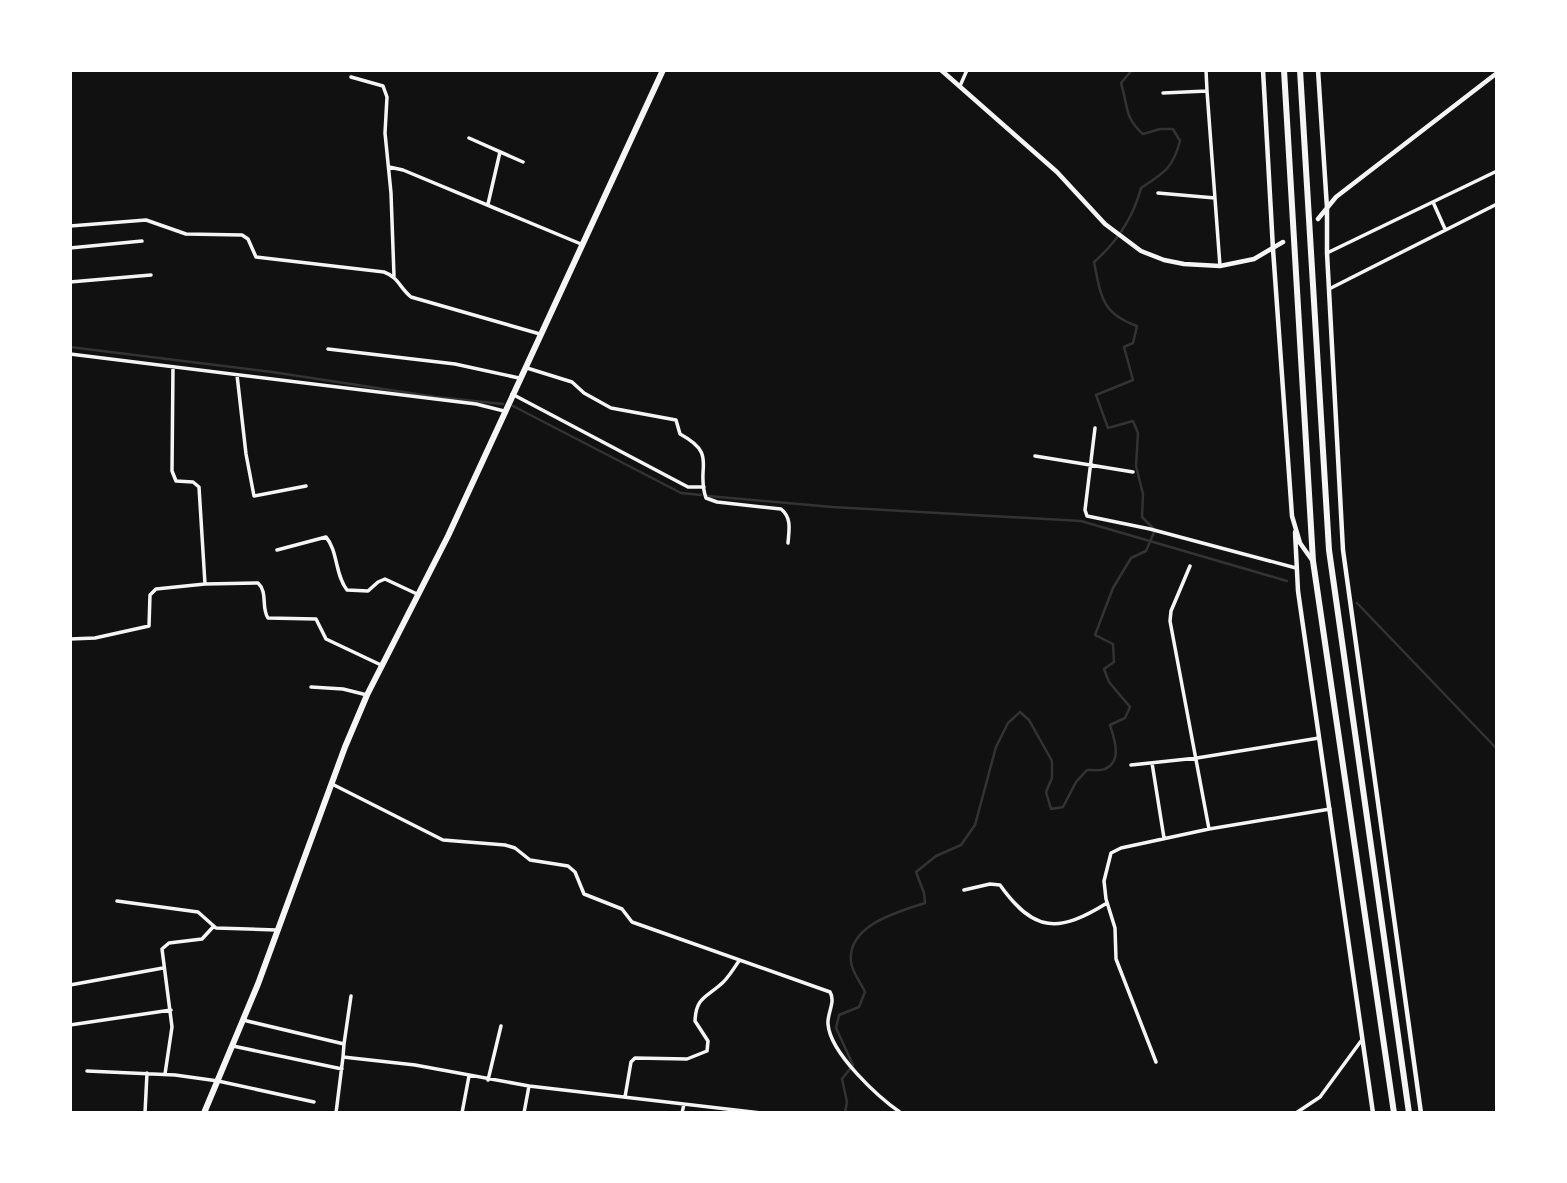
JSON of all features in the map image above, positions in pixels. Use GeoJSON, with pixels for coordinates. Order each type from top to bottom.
{"type":"FeatureCollection","features":[{"type":"Feature","properties":{"kind":"main road"},"geometry":{"type":"LineString","coordinates":[[204,1113],[233,1046],[367,695],[448,536],[663,70]]}},
{"type":"Feature","properties":{"kind":"main road"},"geometry":{"type":"LineString","coordinates":[[1284,70],[1313,561],[1394,1113]]}},
{"type":"Feature","properties":{"kind":"main road"},"geometry":{"type":"LineString","coordinates":[[1300,70],[1329,550],[1409,1113]]}},
{"type":"Feature","properties":{"kind":"street"},"geometry":{"type":"LineString","coordinates":[[941,70],[1057,172],[1105,224],[1141,251],[1184,264],[1220,265],[1254,259],[1283,242]]}},
{"type":"Feature","properties":{"kind":"street"},"geometry":{"type":"LineString","coordinates":[[960,86],[967,70]]}},
{"type":"Feature","properties":{"kind":"street"},"geometry":{"type":"LineString","coordinates":[[1206,70],[1220,265]]}},
{"type":"Feature","properties":{"kind":"street"},"geometry":{"type":"LineString","coordinates":[[1263,70],[1296,568],[1373,1113]]}},
{"type":"Feature","properties":{"kind":"street"},"geometry":{"type":"LineString","coordinates":[[1318,70],[1343,550],[1421,1113]]}},
{"type":"Feature","properties":{"kind":"street"},"geometry":{"type":"LineString","coordinates":[[1318,219],[1336,197],[1497,73]]}},
{"type":"Feature","properties":{"kind":"street"},"geometry":{"type":"LineString","coordinates":[[351,77],[376,83],[385,89],[387,97],[386,134],[394,276]]}},
{"type":"Feature","properties":{"kind":"street"},"geometry":{"type":"LineString","coordinates":[[1163,93],[1207,91]]}},
{"type":"Feature","properties":{"kind":"street"},"geometry":{"type":"LineString","coordinates":[[469,138],[523,162]]}},
{"type":"Feature","properties":{"kind":"street"},"geometry":{"type":"LineString","coordinates":[[488,205],[500,152]]}},
{"type":"Feature","properties":{"kind":"street"},"geometry":{"type":"LineString","coordinates":[[389,167],[403,170],[581,244]]}},
{"type":"Feature","properties":{"kind":"street"},"geometry":{"type":"LineString","coordinates":[[1327,253],[1497,171]]}},
{"type":"Feature","properties":{"kind":"street"},"geometry":{"type":"LineString","coordinates":[[1158,192],[1215,198]]}},
{"type":"Feature","properties":{"kind":"street"},"geometry":{"type":"LineString","coordinates":[[1433,202],[1446,230]]}},
{"type":"Feature","properties":{"kind":"street"},"geometry":{"type":"LineString","coordinates":[[1329,289],[1497,204]]}},
{"type":"Feature","properties":{"kind":"street"},"geometry":{"type":"LineString","coordinates":[[70,226],[146,220],[186,234],[242,235],[248,239],[256,257],[384,272],[394,276],[411,297],[540,334]]}},
{"type":"Feature","properties":{"kind":"street"},"geometry":{"type":"LineString","coordinates":[[70,248],[142,241]]}},
{"type":"Feature","properties":{"kind":"street"},"geometry":{"type":"LineString","coordinates":[[70,282],[151,275]]}},
{"type":"Feature","properties":{"kind":"street"},"geometry":{"type":"LineString","coordinates":[[328,349],[455,364],[520,378]]}},
{"type":"Feature","properties":{"kind":"street"},"geometry":{"type":"LineString","coordinates":[[70,354],[476,404],[504,411]]}},
{"type":"Feature","properties":{"kind":"street"},"geometry":{"type":"LineString","coordinates":[[173,367],[172,471],[176,481],[193,482],[199,487],[205,584]]}},
{"type":"Feature","properties":{"kind":"street"},"geometry":{"type":"LineString","coordinates":[[525,367],[572,382],[584,393],[611,408],[676,420],[680,434],[699,446],[706,498],[716,502],[781,509],[787,514],[789,521],[788,543]]}},
{"type":"Feature","properties":{"kind":"street"},"geometry":{"type":"LineString","coordinates":[[237,375],[254,496],[306,486]]}},
{"type":"Feature","properties":{"kind":"street"},"geometry":{"type":"LineString","coordinates":[[512,394],[688,487],[704,488]]}},
{"type":"Feature","properties":{"kind":"street"},"geometry":{"type":"LineString","coordinates":[[1095,428],[1085,510],[1087,516],[1150,529],[1296,568]]}},
{"type":"Feature","properties":{"kind":"street"},"geometry":{"type":"LineString","coordinates":[[1035,456],[1133,472]]}},
{"type":"Feature","properties":{"kind":"street"},"geometry":{"type":"LineString","coordinates":[[1295,532],[1313,561]]}},
{"type":"Feature","properties":{"kind":"street"},"geometry":{"type":"LineString","coordinates":[[277,550],[326,537],[347,590],[368,592],[385,579],[418,594]]}},
{"type":"Feature","properties":{"kind":"street"},"geometry":{"type":"LineString","coordinates":[[1190,566],[1171,611],[1170,621],[1209,829]]}},
{"type":"Feature","properties":{"kind":"street"},"geometry":{"type":"LineString","coordinates":[[70,639],[95,638],[145,628],[150,623],[152,591],[205,584],[258,583],[262,587],[268,618],[316,619],[326,639],[381,665]]}},
{"type":"Feature","properties":{"kind":"street"},"geometry":{"type":"LineString","coordinates":[[311,687],[343,689],[367,695]]}},
{"type":"Feature","properties":{"kind":"street"},"geometry":{"type":"LineString","coordinates":[[1131,765],[1196,758],[1320,738]]}},
{"type":"Feature","properties":{"kind":"street"},"geometry":{"type":"LineString","coordinates":[[1152,763],[1164,838]]}},
{"type":"Feature","properties":{"kind":"street"},"geometry":{"type":"LineString","coordinates":[[331,784],[443,840],[505,845],[515,848],[530,860],[568,866],[575,872],[584,894],[622,909],[632,922],[832,994],[828,1022],[830,1035],[867,1086],[901,1113]]}},
{"type":"Feature","properties":{"kind":"street"},"geometry":{"type":"LineString","coordinates":[[1156,1062],[1116,959],[1115,928],[1104,881],[1111,853],[1164,838],[1330,809]]}},
{"type":"Feature","properties":{"kind":"street"},"geometry":{"type":"LineString","coordinates":[[964,890],[990,884],[1000,885],[1021,912],[1032,919],[1049,923],[1076,920],[1107,903]]}},
{"type":"Feature","properties":{"kind":"street"},"geometry":{"type":"LineString","coordinates":[[117,901],[198,912],[213,927],[277,930]]}},
{"type":"Feature","properties":{"kind":"street"},"geometry":{"type":"LineString","coordinates":[[165,1074],[172,1027],[163,968],[164,945],[202,939],[213,927]]}},
{"type":"Feature","properties":{"kind":"street"},"geometry":{"type":"LineString","coordinates":[[625,1097],[631,1062],[635,1058],[687,1059],[707,1051],[708,1041],[695,1021],[699,1003],[705,995],[724,982],[739,961]]}},
{"type":"Feature","properties":{"kind":"street"},"geometry":{"type":"LineString","coordinates":[[70,985],[163,968]]}},
{"type":"Feature","properties":{"kind":"street"},"geometry":{"type":"LineString","coordinates":[[336,1113],[351,996]]}},
{"type":"Feature","properties":{"kind":"street"},"geometry":{"type":"LineString","coordinates":[[70,1025],[170,1010]]}},
{"type":"Feature","properties":{"kind":"street"},"geometry":{"type":"LineString","coordinates":[[243,1020],[344,1044]]}},
{"type":"Feature","properties":{"kind":"street"},"geometry":{"type":"LineString","coordinates":[[488,1080],[501,1026]]}},
{"type":"Feature","properties":{"kind":"street"},"geometry":{"type":"LineString","coordinates":[[1296,1113],[1320,1097],[1363,1039]]}},
{"type":"Feature","properties":{"kind":"street"},"geometry":{"type":"LineString","coordinates":[[233,1046],[342,1069]]}},
{"type":"Feature","properties":{"kind":"street"},"geometry":{"type":"LineString","coordinates":[[342,1057],[415,1065],[529,1086],[761,1113]]}},
{"type":"Feature","properties":{"kind":"street"},"geometry":{"type":"LineString","coordinates":[[87,1072],[165,1074],[218,1081],[314,1102]]}},
{"type":"Feature","properties":{"kind":"street"},"geometry":{"type":"LineString","coordinates":[[145,1113],[147,1073]]}},
{"type":"Feature","properties":{"kind":"street"},"geometry":{"type":"LineString","coordinates":[[462,1113],[469,1076]]}},
{"type":"Feature","properties":{"kind":"street"},"geometry":{"type":"LineString","coordinates":[[524,1113],[529,1086]]}},
{"type":"Feature","properties":{"kind":"street"},"geometry":{"type":"LineString","coordinates":[[682,1113],[684,1104]]}},
{"type":"Feature","properties":{"kind":"waterway"},"geometry":{"type":"LineString","coordinates":[[845,1113],[847,1102],[842,1079],[853,1065],[836,1028],[839,1015],[859,1007],[865,992],[851,962],[852,949],[857,938],[876,922],[925,903],[916,872],[936,856],[961,845],[975,825],[996,747],[1008,723],[1020,712],[1029,720],[1052,761],[1052,778],[1046,792],[1051,809],[1063,807],[1076,782],[1087,770],[1103,770],[1111,765],[1116,749],[1110,725],[1125,718],[1130,707],[1109,682],[1104,669],[1114,662],[1113,644],[1095,635],[1113,588],[1131,558],[1146,551],[1155,530],[1142,517],[1143,494],[1136,466],[1138,433],[1133,421],[1108,428],[1096,395],[1133,380],[1124,347],[1133,343],[1137,326],[1109,309],[1101,294],[1094,262],[1123,229],[1141,188],[1162,174],[1171,164],[1180,141],[1173,129],[1160,129],[1143,134],[1137,128],[1128,111],[1121,83],[1132,70]]}},
{"type":"Feature","properties":{"kind":"waterway"},"geometry":{"type":"LineString","coordinates":[[70,347],[503,404]]}},
{"type":"Feature","properties":{"kind":"waterway"},"geometry":{"type":"LineString","coordinates":[[513,406],[681,493],[701,495]]}},
{"type":"Feature","properties":{"kind":"waterway"},"geometry":{"type":"LineString","coordinates":[[708,496],[832,507],[1081,521],[1287,581]]}},
{"type":"Feature","properties":{"kind":"waterway"},"geometry":{"type":"LineString","coordinates":[[1357,603],[1497,749]]}}]}
